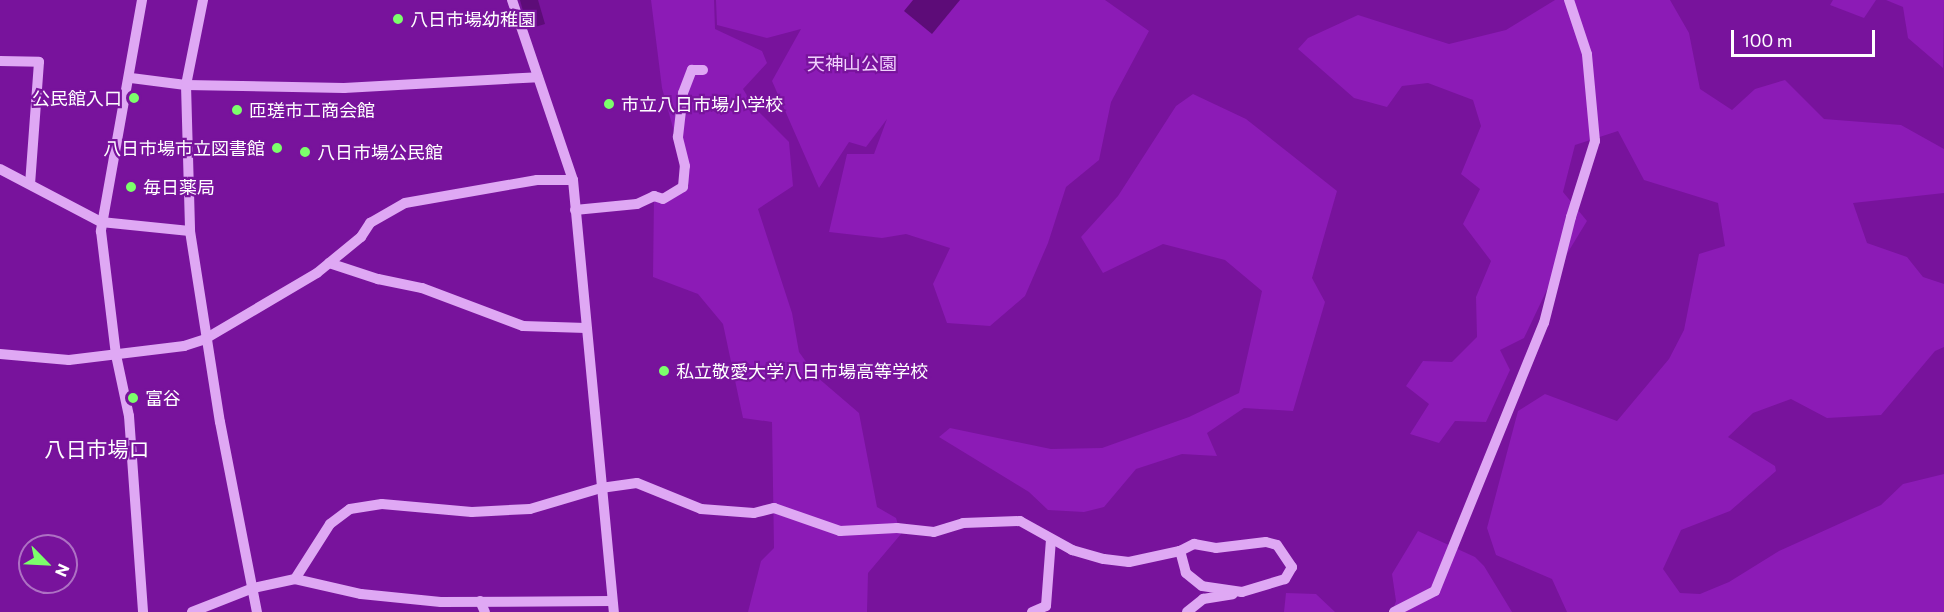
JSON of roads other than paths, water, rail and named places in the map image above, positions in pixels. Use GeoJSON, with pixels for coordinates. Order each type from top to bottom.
{"type":"FeatureCollection","features":[{"type":"Feature","properties":{"kind":"street"},"geometry":{"type":"LineString","coordinates":[[142,0],[131,78],[101,222],[116,355],[129,416],[143,612]]}},
{"type":"Feature","properties":{"kind":"street"},"geometry":{"type":"LineString","coordinates":[[202,0],[186,85],[189,231],[205,339],[256,612]]}},
{"type":"Feature","properties":{"kind":"street"},"geometry":{"type":"LineString","coordinates":[[192,612],[253,588],[295,579],[361,594],[613,607],[573,180],[512,0]]}},
{"type":"Feature","properties":{"kind":"street"},"geometry":{"type":"LineString","coordinates":[[1394,612],[1435,591],[1544,323],[1595,141],[1587,54],[1569,0]]}},
{"type":"Feature","properties":{"kind":"street"},"geometry":{"type":"LineString","coordinates":[[0,61],[39,62],[30,184]]}},
{"type":"Feature","properties":{"kind":"street"},"geometry":{"type":"LineString","coordinates":[[575,210],[637,204],[654,195],[663,199],[683,187],[685,166],[678,137],[682,93],[692,70],[703,69]]}},
{"type":"Feature","properties":{"kind":"street"},"geometry":{"type":"LineString","coordinates":[[131,78],[186,85],[252,88],[433,85],[538,77]]}},
{"type":"Feature","properties":{"kind":"street"},"geometry":{"type":"LineString","coordinates":[[0,169],[101,222],[189,231]]}},
{"type":"Feature","properties":{"kind":"street"},"geometry":{"type":"LineString","coordinates":[[0,354],[69,360],[116,355],[205,339],[329,263],[361,237],[370,223],[405,203],[537,180],[573,180]]}},
{"type":"Feature","properties":{"kind":"street"},"geometry":{"type":"LineString","coordinates":[[329,263],[378,279],[422,288],[523,327],[586,328]]}},
{"type":"Feature","properties":{"kind":"street"},"geometry":{"type":"LineString","coordinates":[[295,579],[330,524],[351,509],[381,504],[472,512],[530,509],[601,488],[637,483],[701,509],[724,513],[754,513],[774,508],[840,531],[897,528],[934,532],[963,523],[993,520],[1020,521],[1072,550],[1129,562],[1180,551],[1194,544],[1216,548],[1266,542],[1277,545],[1292,567],[1285,579],[1242,592],[1203,599],[1187,612]]}},
{"type":"Feature","properties":{"kind":"street"},"geometry":{"type":"LineString","coordinates":[[1032,612],[1046,606],[1051,538]]}},
{"type":"Feature","properties":{"kind":"street"},"geometry":{"type":"LineString","coordinates":[[1180,551],[1186,573],[1202,586],[1242,592]]}},
{"type":"Feature","properties":{"kind":"street"},"geometry":{"type":"LineString","coordinates":[[480,601],[485,612]]}},
{"type":"Feature","properties":{"kind":"place","name":"八日市場幼稚園"},"geometry":{"type":"Point","coordinates":[398,19]}},
{"type":"Feature","properties":{"kind":"place","name":"公民館入口"},"geometry":{"type":"Point","coordinates":[134,98]}},
{"type":"Feature","properties":{"kind":"place","name":"市立八日市場小学校"},"geometry":{"type":"Point","coordinates":[609,104]}},
{"type":"Feature","properties":{"kind":"place","name":"匝瑳市工商会館"},"geometry":{"type":"Point","coordinates":[237,110]}},
{"type":"Feature","properties":{"kind":"place","name":"八日市場市立図書館"},"geometry":{"type":"Point","coordinates":[277,148]}},
{"type":"Feature","properties":{"kind":"place","name":"八日市場公民館"},"geometry":{"type":"Point","coordinates":[305,152]}},
{"type":"Feature","properties":{"kind":"place","name":"毎日薬局"},"geometry":{"type":"Point","coordinates":[131,187]}},
{"type":"Feature","properties":{"kind":"place","name":"私立敬愛大学八日市場高等学校"},"geometry":{"type":"Point","coordinates":[664,371]}},
{"type":"Feature","properties":{"kind":"place","name":"富谷"},"geometry":{"type":"Point","coordinates":[133,398]}},
{"type":"Feature","properties":{"kind":"district","name":"八日市場ロ"},"geometry":{"type":"Point","coordinates":[97,449]}},
{"type":"Feature","properties":{"kind":"park label","name":"天神山公園"},"geometry":{"type":"Point","coordinates":[852,63]}}]}
